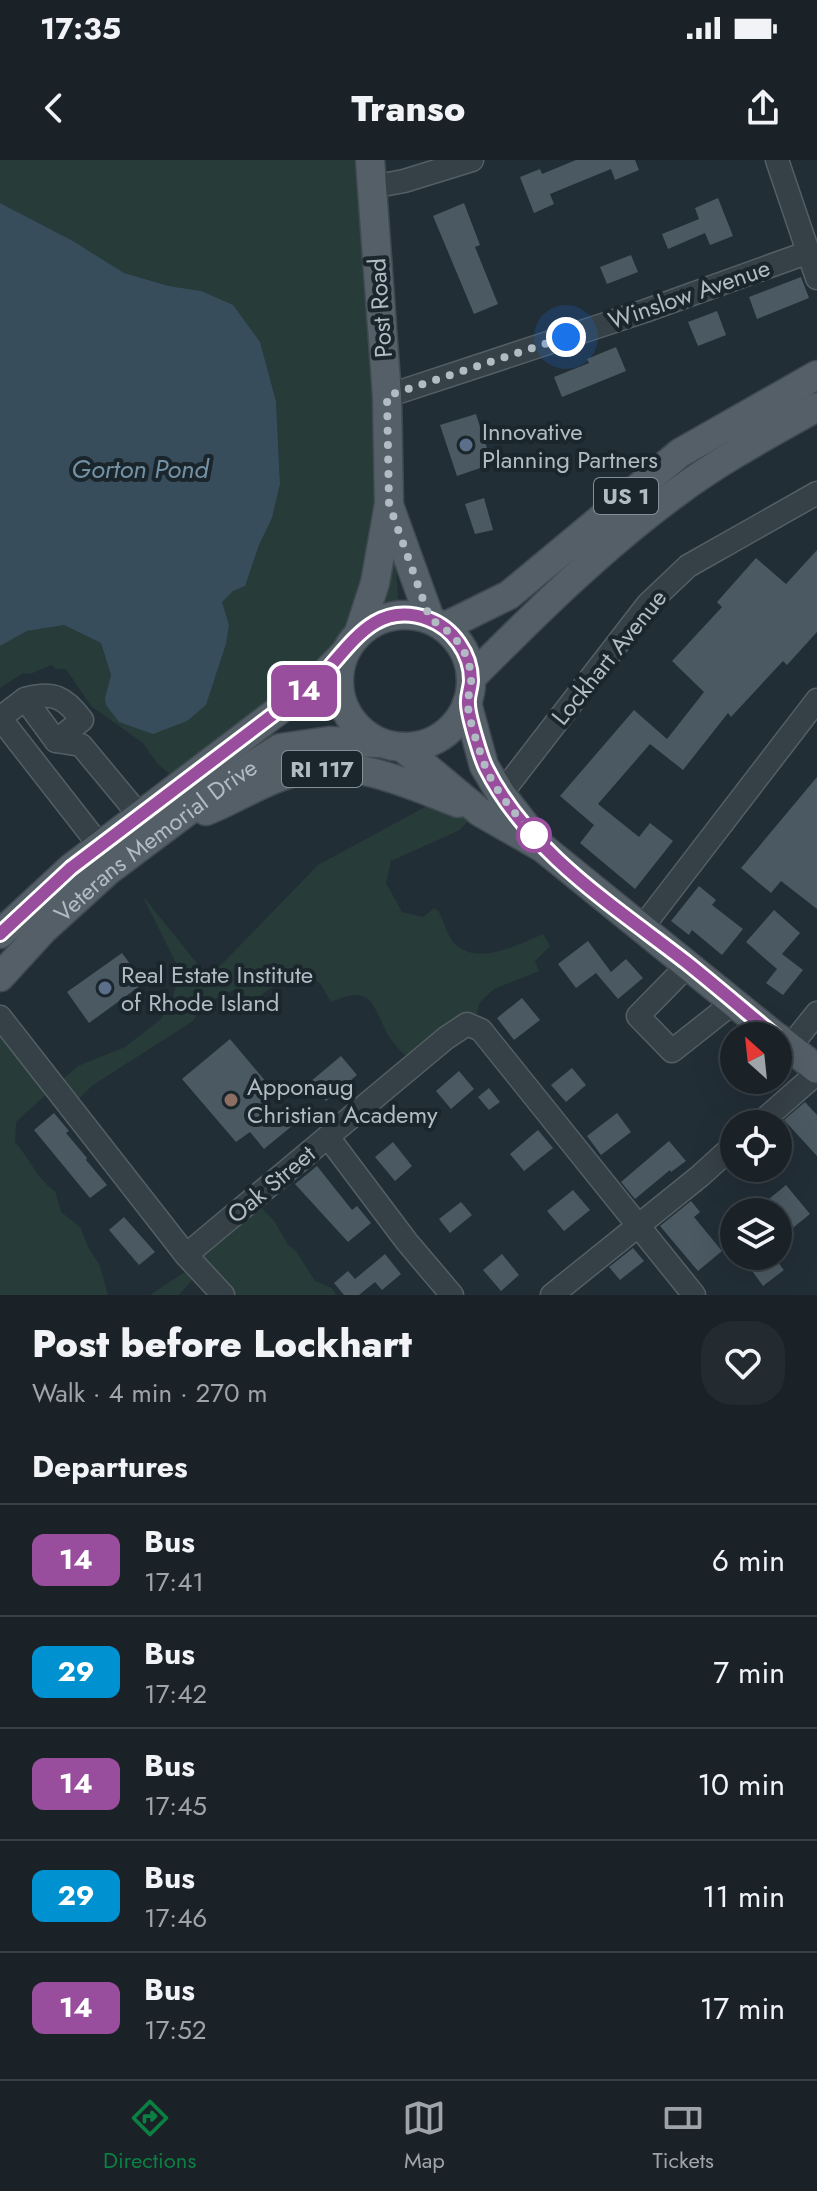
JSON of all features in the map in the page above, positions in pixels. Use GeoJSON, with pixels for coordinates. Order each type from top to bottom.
{"type":"FeatureCollection","features":[{"type":"Feature","properties":{"kind":"main road","name":"Post Road"},"geometry":{"type":"LineString","coordinates":[[371,173],[387,396],[389,504],[375,583],[338,674],[340,696],[348,715],[361,731],[391,745]]}},
{"type":"Feature","properties":{"kind":"main road","name":"US 1"},"geometry":{"type":"LineString","coordinates":[[437,623],[509,595],[680,453],[817,375]]}},
{"type":"Feature","properties":{"kind":"main road","name":"US 1"},"geometry":{"type":"LineString","coordinates":[[391,745],[423,745],[442,736],[457,722],[469,691],[570,580],[675,494],[746,447],[817,407]]}},
{"type":"Feature","properties":{"kind":"main road","name":"Post Road"},"geometry":{"type":"LineString","coordinates":[[389,504],[437,623],[458,641],[468,659],[469,691]]}},
{"type":"Feature","properties":{"kind":"main road"},"geometry":{"type":"LineString","coordinates":[[352,643],[375,621],[393,615],[412,615],[437,623]]}},
{"type":"Feature","properties":{"kind":"main road","name":"Veterans Memorial Drive"},"geometry":{"type":"LineString","coordinates":[[0,934],[71,868],[316,682],[352,643]]}},
{"type":"Feature","properties":{"kind":"main road"},"geometry":{"type":"LineString","coordinates":[[469,691],[491,803]]}},
{"type":"Feature","properties":{"kind":"main road","name":"Veterans Memorial Drive"},"geometry":{"type":"LineString","coordinates":[[0,977],[43,930],[109,870],[229,780],[280,748],[329,741],[391,745]]}},
{"type":"Feature","properties":{"kind":"main road"},"geometry":{"type":"LineString","coordinates":[[391,745],[491,803]]}},
{"type":"Feature","properties":{"kind":"main road","name":"RI 117"},"geometry":{"type":"LineString","coordinates":[[169,827],[303,770],[334,768],[380,773],[491,803],[758,1022]]}},
{"type":"Feature","properties":{"kind":"main road","name":"RI 117"},"geometry":{"type":"LineString","coordinates":[[792,1050],[817,1071]]}},
{"type":"Feature","properties":{"kind":"street"},"geometry":{"type":"LineString","coordinates":[[371,173],[404,181],[472,160]]}},
{"type":"Feature","properties":{"kind":"street"},"geometry":{"type":"LineString","coordinates":[[777,160],[810,239],[817,278]]}},
{"type":"Feature","properties":{"kind":"street","name":"Winslow Avenue"},"geometry":{"type":"LineString","coordinates":[[387,396],[645,311],[810,239]]}},
{"type":"Feature","properties":{"kind":"street","name":"Lockhart Avenue"},"geometry":{"type":"LineString","coordinates":[[491,803],[669,582],[688,566],[817,493]]}},
{"type":"Feature","properties":{"kind":"street"},"geometry":{"type":"LineString","coordinates":[[56,741],[82,720],[67,700],[42,694],[25,699],[0,718],[100,846]]}},
{"type":"Feature","properties":{"kind":"street"},"geometry":{"type":"LineString","coordinates":[[25,699],[56,741],[81,745],[140,816]]}},
{"type":"Feature","properties":{"kind":"street"},"geometry":{"type":"LineString","coordinates":[[641,929],[817,700]]}},
{"type":"Feature","properties":{"kind":"street"},"geometry":{"type":"LineString","coordinates":[[44,775],[81,745]]}},
{"type":"Feature","properties":{"kind":"street"},"geometry":{"type":"LineString","coordinates":[[688,965],[638,1016],[672,1051],[734,1002]]}},
{"type":"Feature","properties":{"kind":"street"},"geometry":{"type":"LineString","coordinates":[[792,1032],[817,1013]]}},
{"type":"Feature","properties":{"kind":"street"},"geometry":{"type":"LineString","coordinates":[[0,1017],[186,1255],[223,1295]]}},
{"type":"Feature","properties":{"kind":"street","name":"Oak Street"},"geometry":{"type":"LineString","coordinates":[[186,1255],[467,1024],[481,1030],[638,1225]]}},
{"type":"Feature","properties":{"kind":"street"},"geometry":{"type":"LineString","coordinates":[[774,1110],[817,1071]]}},
{"type":"Feature","properties":{"kind":"street"},"geometry":{"type":"LineString","coordinates":[[328,1137],[407,1242],[452,1295]]}},
{"type":"Feature","properties":{"kind":"street"},"geometry":{"type":"LineString","coordinates":[[552,1295],[720,1157]]}},
{"type":"Feature","properties":{"kind":"street"},"geometry":{"type":"LineString","coordinates":[[638,1225],[694,1295]]}},
{"type":"Feature","properties":{"kind":"green space"},"geometry":{"type":"Polygon","coordinates":[[[0,160],[370,160],[399,613],[397,621],[297,689],[182,785],[157,763],[143,743],[91,706],[66,669],[56,669],[51,665],[30,674],[23,673],[0,688],[0,646],[27,631],[64,625],[101,643],[111,675],[105,698],[206,705],[229,625],[221,602],[245,585],[272,518],[280,484],[276,400],[260,342],[201,291],[169,286],[124,273],[73,241],[0,203],[0,160]]]}},
{"type":"Feature","properties":{"kind":"green space"},"geometry":{"type":"Polygon","coordinates":[[[438,800],[484,803],[460,830],[391,861],[386,883],[402,912],[423,917],[434,908],[454,943],[478,954],[500,951],[543,934],[550,946],[535,961],[539,971],[494,989],[480,1002],[474,1022],[413,1063],[390,1039],[369,1000],[355,995],[331,1002],[320,983],[305,974],[269,989],[253,1002],[236,989],[203,1004],[193,1021],[93,1085],[71,1106],[53,1088],[16,1122],[15,1142],[38,1175],[55,1191],[61,1212],[80,1227],[100,1266],[108,1295],[0,1295],[0,1020],[56,1085],[78,1066],[125,1047],[160,1020],[172,1000],[180,971],[142,895],[200,967],[213,970],[318,865],[438,800]]]}},
{"type":"Feature","properties":{"kind":"green space"},"geometry":{"type":"Polygon","coordinates":[[[253,1199],[275,1222],[315,1281],[332,1288],[336,1295],[224,1295],[199,1272],[179,1295],[150,1295],[194,1266],[188,1251],[253,1199]]]}},
{"type":"Feature","properties":{"kind":"water","name":"Gorton Pond"},"geometry":{"type":"Polygon","coordinates":[[[0,203],[73,241],[124,273],[169,286],[201,291],[233,305],[260,342],[276,401],[280,484],[272,518],[245,586],[233,591],[222,602],[229,625],[206,705],[187,721],[153,734],[119,722],[106,705],[111,675],[101,643],[64,625],[27,631],[0,646],[0,203]]]}},
{"type":"Feature","properties":{"kind":"building"},"geometry":{"type":"Polygon","coordinates":[[[576,160],[635,160],[639,170],[615,180],[611,169],[550,194],[554,204],[534,213],[520,177],[540,169],[542,174],[576,160]]]}},
{"type":"Feature","properties":{"kind":"building"},"geometry":{"type":"Polygon","coordinates":[[[718,198],[733,236],[710,245],[705,233],[668,249],[662,234],[699,219],[695,208],[718,198]]]}},
{"type":"Feature","properties":{"kind":"building"},"geometry":{"type":"Polygon","coordinates":[[[464,203],[480,245],[475,247],[498,304],[474,314],[433,216],[464,203]]]}},
{"type":"Feature","properties":{"kind":"building"},"geometry":{"type":"Polygon","coordinates":[[[631,255],[638,272],[607,284],[600,267],[631,255]]]}},
{"type":"Feature","properties":{"kind":"building"},"geometry":{"type":"Polygon","coordinates":[[[801,277],[809,298],[757,319],[749,297],[801,277]]]}},
{"type":"Feature","properties":{"kind":"building"},"geometry":{"type":"Polygon","coordinates":[[[717,311],[726,335],[698,346],[688,322],[717,311]]]}},
{"type":"Feature","properties":{"kind":"building"},"geometry":{"type":"Polygon","coordinates":[[[616,347],[626,371],[562,397],[554,377],[589,363],[587,359],[616,347]]]}},
{"type":"Feature","properties":{"kind":"building","name":"Innovative Planning Partners"},"geometry":{"type":"Polygon","coordinates":[[[476,414],[492,464],[457,476],[440,425],[476,414]]]}},
{"type":"Feature","properties":{"kind":"building"},"geometry":{"type":"Polygon","coordinates":[[[484,498],[493,530],[475,534],[465,504],[484,498]]]}},
{"type":"Feature","properties":{"kind":"building"},"geometry":{"type":"Polygon","coordinates":[[[817,550],[817,632],[787,665],[783,661],[731,717],[728,713],[683,770],[650,744],[598,804],[639,837],[650,823],[673,841],[635,889],[580,843],[594,825],[560,796],[634,710],[667,739],[704,692],[672,661],[722,607],[717,602],[756,558],[786,584],[817,550]]]}},
{"type":"Feature","properties":{"kind":"building"},"geometry":{"type":"Polygon","coordinates":[[[817,777],[817,909],[781,881],[771,893],[741,868],[817,777]]]}},
{"type":"Feature","properties":{"kind":"building"},"geometry":{"type":"Polygon","coordinates":[[[699,886],[716,900],[712,905],[743,929],[722,955],[692,930],[689,935],[671,921],[699,886]]]}},
{"type":"Feature","properties":{"kind":"building"},"geometry":{"type":"Polygon","coordinates":[[[774,910],[800,933],[782,954],[803,970],[783,995],[766,983],[777,969],[746,942],[774,910]]]}},
{"type":"Feature","properties":{"kind":"building"},"geometry":{"type":"Polygon","coordinates":[[[588,941],[611,972],[626,959],[643,978],[618,999],[596,973],[576,988],[558,964],[588,941]]]}},
{"type":"Feature","properties":{"kind":"building","name":"Real Estate Institute of Rhode Island"},"geometry":{"type":"Polygon","coordinates":[[[122,953],[144,983],[89,1023],[67,992],[122,953]]]}},
{"type":"Feature","properties":{"kind":"building"},"geometry":{"type":"Polygon","coordinates":[[[522,998],[540,1020],[514,1040],[497,1018],[522,998]]]}},
{"type":"Feature","properties":{"kind":"building"},"geometry":{"type":"Polygon","coordinates":[[[230,1039],[267,1083],[257,1092],[274,1112],[277,1109],[292,1126],[264,1149],[250,1132],[236,1142],[182,1079],[230,1039]]]}},
{"type":"Feature","properties":{"kind":"building"},"geometry":{"type":"Polygon","coordinates":[[[341,1056],[357,1075],[326,1101],[310,1082],[341,1056]]]}},
{"type":"Feature","properties":{"kind":"building"},"geometry":{"type":"Polygon","coordinates":[[[572,1068],[586,1085],[566,1102],[551,1085],[572,1068]]]}},
{"type":"Feature","properties":{"kind":"building"},"geometry":{"type":"Polygon","coordinates":[[[459,1071],[474,1089],[451,1109],[436,1091],[459,1071]]]}},
{"type":"Feature","properties":{"kind":"building"},"geometry":{"type":"Polygon","coordinates":[[[489,1088],[500,1102],[489,1110],[478,1097],[489,1088]]]}},
{"type":"Feature","properties":{"kind":"building"},"geometry":{"type":"Polygon","coordinates":[[[805,1102],[817,1115],[817,1156],[792,1129],[792,1113],[805,1102]]]}},
{"type":"Feature","properties":{"kind":"building"},"geometry":{"type":"Polygon","coordinates":[[[54,1113],[107,1185],[90,1198],[34,1130],[54,1113]]]}},
{"type":"Feature","properties":{"kind":"building"},"geometry":{"type":"Polygon","coordinates":[[[617,1113],[631,1132],[601,1155],[587,1136],[617,1113]]]}},
{"type":"Feature","properties":{"kind":"building"},"geometry":{"type":"Polygon","coordinates":[[[538,1130],[553,1148],[524,1171],[510,1154],[538,1130]]]}},
{"type":"Feature","properties":{"kind":"building"},"geometry":{"type":"Polygon","coordinates":[[[669,1141],[686,1161],[635,1199],[621,1182],[669,1141]]]}},
{"type":"Feature","properties":{"kind":"building"},"geometry":{"type":"Polygon","coordinates":[[[393,1142],[412,1166],[395,1181],[375,1157],[393,1142]]]}},
{"type":"Feature","properties":{"kind":"building"},"geometry":{"type":"Polygon","coordinates":[[[317,1166],[352,1210],[357,1206],[371,1223],[348,1242],[295,1184],[317,1166]]]}},
{"type":"Feature","properties":{"kind":"building"},"geometry":{"type":"Polygon","coordinates":[[[786,1185],[810,1214],[792,1229],[792,1198],[770,1198],[786,1185]]]}},
{"type":"Feature","properties":{"kind":"building"},"geometry":{"type":"Polygon","coordinates":[[[573,1190],[590,1210],[564,1231],[547,1211],[573,1190]]]}},
{"type":"Feature","properties":{"kind":"building"},"geometry":{"type":"Polygon","coordinates":[[[691,1201],[700,1212],[694,1217],[720,1249],[720,1253],[698,1271],[660,1226],[691,1201]]]}},
{"type":"Feature","properties":{"kind":"building"},"geometry":{"type":"Polygon","coordinates":[[[461,1202],[472,1215],[450,1233],[439,1219],[461,1202]]]}},
{"type":"Feature","properties":{"kind":"building"},"geometry":{"type":"Polygon","coordinates":[[[124,1217],[155,1252],[139,1265],[109,1230],[124,1217]]]}},
{"type":"Feature","properties":{"kind":"building"},"geometry":{"type":"Polygon","coordinates":[[[633,1248],[644,1261],[620,1280],[609,1267],[633,1248]]]}},
{"type":"Feature","properties":{"kind":"building"},"geometry":{"type":"Polygon","coordinates":[[[385,1254],[401,1274],[382,1290],[375,1282],[359,1295],[344,1295],[334,1283],[348,1271],[355,1279],[385,1254]]]}},
{"type":"Feature","properties":{"kind":"building"},"geometry":{"type":"Polygon","coordinates":[[[502,1254],[519,1275],[501,1291],[483,1270],[502,1254]]]}},
{"type":"Feature","properties":{"kind":"building"},"geometry":{"type":"Polygon","coordinates":[[[751,1270],[784,1270],[763,1286],[751,1270]]]}},
{"type":"Feature","properties":{"kind":"bus line","name":"14"},"geometry":{"type":"LineString","coordinates":[[0,934],[71,868],[316,682],[344,654],[359,632],[375,621],[393,615],[412,615],[430,619],[458,641],[468,659],[471,691],[467,703],[484,766],[501,794],[543,848],[758,1022]]}},
{"type":"Feature","properties":{"kind":"place","name":"Innovative Planning Partners"},"geometry":{"type":"Point","coordinates":[466,445]}},
{"type":"Feature","properties":{"kind":"place","name":"Real Estate Institute of Rhode Island"},"geometry":{"type":"Point","coordinates":[105,988]}},
{"type":"Feature","properties":{"kind":"place","name":"Apponaug Christian Academy"},"geometry":{"type":"Point","coordinates":[231,1100]}},
{"type":"Feature","properties":{"kind":"route"},"geometry":{"type":"LineString","coordinates":[[534,835],[501,794],[484,766],[467,703],[471,691],[468,659],[458,641],[430,619],[401,540],[389,504],[387,396],[566,337]]}}]}
